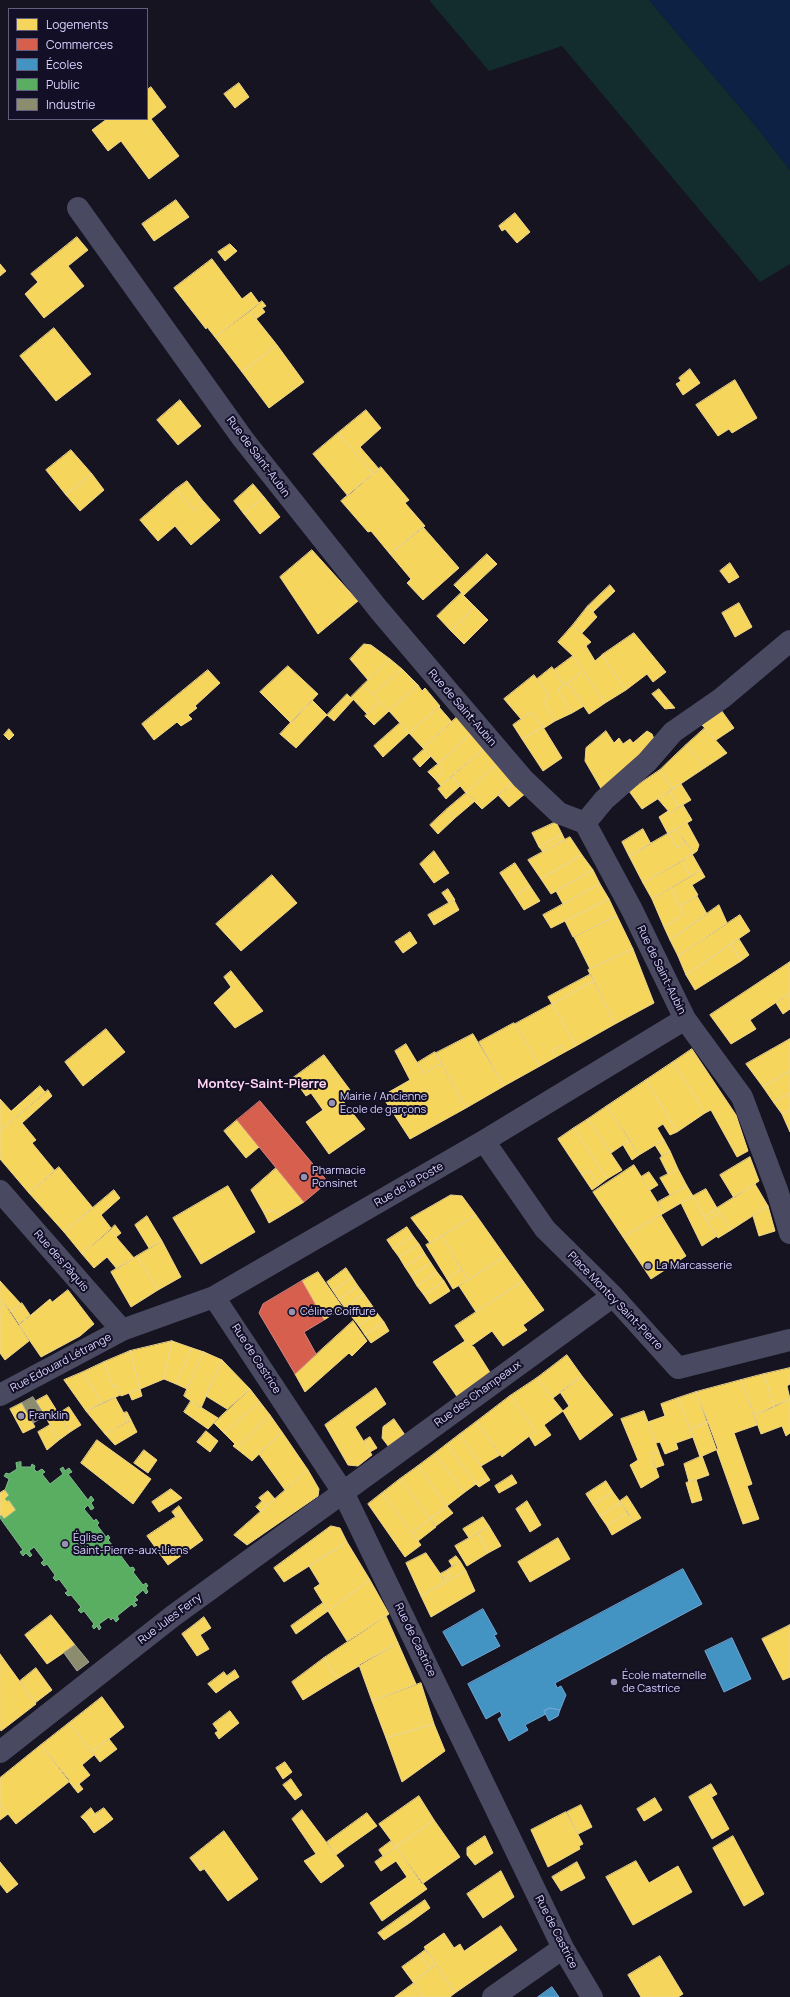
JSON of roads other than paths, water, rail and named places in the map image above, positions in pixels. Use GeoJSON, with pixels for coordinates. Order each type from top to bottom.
{"type":"FeatureCollection","features":[{"type":"Feature","properties":{"kind":"street","name":"Rue de Saint-Aubin"},"geometry":{"type":"LineString","coordinates":[[78,208],[242,439],[379,610],[523,779],[559,813],[585,823],[632,910],[685,1019],[742,1097],[777,1190],[790,1233]]}},
{"type":"Feature","properties":{"kind":"street"},"geometry":{"type":"LineString","coordinates":[[585,823],[604,800],[647,762],[673,732],[722,698],[790,641]]}},
{"type":"Feature","properties":{"kind":"street","name":"Rue de la Poste"},"geometry":{"type":"LineString","coordinates":[[122,1330],[214,1297],[484,1141],[685,1019]]}},
{"type":"Feature","properties":{"kind":"street","name":"Place Montcy Saint-Pierre"},"geometry":{"type":"LineString","coordinates":[[484,1141],[545,1229],[613,1296],[678,1368],[790,1340]]}},
{"type":"Feature","properties":{"kind":"street","name":"Rue des Pâquis"},"geometry":{"type":"LineString","coordinates":[[0,1191],[122,1330]]}},
{"type":"Feature","properties":{"kind":"street","name":"Rue des Champeaux"},"geometry":{"type":"LineString","coordinates":[[343,1492],[613,1296]]}},
{"type":"Feature","properties":{"kind":"street","name":"Rue de Castrice"},"geometry":{"type":"LineString","coordinates":[[214,1297],[343,1492],[563,1948],[592,1997]]}},
{"type":"Feature","properties":{"kind":"street","name":"Rue Edouard Létrange"},"geometry":{"type":"LineString","coordinates":[[0,1395],[122,1330]]}},
{"type":"Feature","properties":{"kind":"street","name":"Rue Jules Ferry"},"geometry":{"type":"LineString","coordinates":[[0,1752],[173,1616],[343,1492]]}},
{"type":"Feature","properties":{"kind":"street"},"geometry":{"type":"LineString","coordinates":[[493,1997],[563,1948]]}},
{"type":"Feature","properties":{"kind":"water"},"geometry":{"type":"Polygon","coordinates":[[[649,0],[790,0],[790,170],[755,125],[649,0]]]}},
{"type":"Feature","properties":{"kind":"place","name":"Mairie / Ancienne Ecole de garçons"},"geometry":{"type":"Point","coordinates":[332,1103]}},
{"type":"Feature","properties":{"kind":"place","name":"Pharmacie Ponsinet"},"geometry":{"type":"Point","coordinates":[304,1177]}},
{"type":"Feature","properties":{"kind":"place","name":"La Marcasserie"},"geometry":{"type":"Point","coordinates":[648,1266]}},
{"type":"Feature","properties":{"kind":"place","name":"Céline Coiffure"},"geometry":{"type":"Point","coordinates":[292,1312]}},
{"type":"Feature","properties":{"kind":"place","name":"Franklin"},"geometry":{"type":"Point","coordinates":[21,1416]}},
{"type":"Feature","properties":{"kind":"place","name":"Église Saint-Pierre-aux-Liens"},"geometry":{"type":"Point","coordinates":[65,1544]}},
{"type":"Feature","properties":{"kind":"place","name":"École maternelle de Castrice"},"geometry":{"type":"Point","coordinates":[614,1682]}},
{"type":"Feature","properties":{"kind":"district","name":"Montcy-Saint-Pierre"},"geometry":{"type":"Point","coordinates":[262,1084]}}]}
